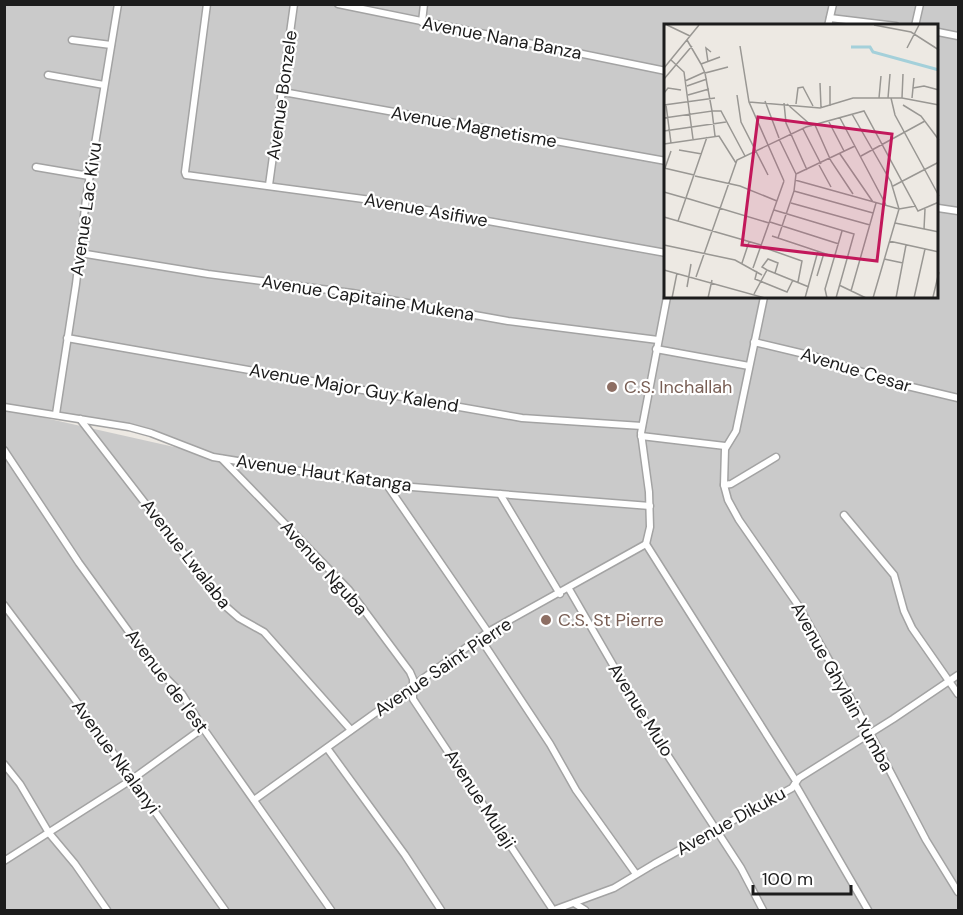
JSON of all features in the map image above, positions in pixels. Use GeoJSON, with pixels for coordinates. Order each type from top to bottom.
{"type":"FeatureCollection","features":[{"type":"Feature","properties":{"kind":"street","name":"Avenue Lac Kivu"},"geometry":{"type":"LineString","coordinates":[[56,414],[89,176],[118,4]]}},
{"type":"Feature","properties":{"kind":"street","name":"Avenue Asifiwe"},"geometry":{"type":"LineString","coordinates":[[207,4],[185,173],[188,176],[268,185],[392,204],[664,253]]}},
{"type":"Feature","properties":{"kind":"street","name":"Avenue Bonzele"},"geometry":{"type":"LineString","coordinates":[[268,185],[294,4]]}},
{"type":"Feature","properties":{"kind":"street","name":"Avenue Nana Banza"},"geometry":{"type":"LineString","coordinates":[[338,4],[664,71]]}},
{"type":"Feature","properties":{"kind":"street"},"geometry":{"type":"LineString","coordinates":[[377,13],[379,4]]}},
{"type":"Feature","properties":{"kind":"street"},"geometry":{"type":"LineString","coordinates":[[422,22],[424,4]]}},
{"type":"Feature","properties":{"kind":"street"},"geometry":{"type":"LineString","coordinates":[[828,24],[833,4]]}},
{"type":"Feature","properties":{"kind":"street"},"geometry":{"type":"LineString","coordinates":[[915,24],[920,4]]}},
{"type":"Feature","properties":{"kind":"street"},"geometry":{"type":"LineString","coordinates":[[830,18],[880,24]]}},
{"type":"Feature","properties":{"kind":"street"},"geometry":{"type":"LineString","coordinates":[[939,32],[958,36]]}},
{"type":"Feature","properties":{"kind":"street"},"geometry":{"type":"LineString","coordinates":[[72,40],[111,45]]}},
{"type":"Feature","properties":{"kind":"street"},"geometry":{"type":"LineString","coordinates":[[48,75],[104,85]]}},
{"type":"Feature","properties":{"kind":"street","name":"Avenue Magnetisme"},"geometry":{"type":"LineString","coordinates":[[283,92],[664,161]]}},
{"type":"Feature","properties":{"kind":"street"},"geometry":{"type":"LineString","coordinates":[[36,167],[89,176]]}},
{"type":"Feature","properties":{"kind":"street"},"geometry":{"type":"LineString","coordinates":[[939,207],[958,211]]}},
{"type":"Feature","properties":{"kind":"street","name":"Avenue Capitaine Mukena"},"geometry":{"type":"LineString","coordinates":[[80,253],[208,274],[352,293],[508,321],[658,340]]}},
{"type":"Feature","properties":{"kind":"street"},"geometry":{"type":"LineString","coordinates":[[667,298],[641,436],[650,506],[650,527],[646,544],[796,783],[868,910]]}},
{"type":"Feature","properties":{"kind":"street"},"geometry":{"type":"LineString","coordinates":[[764,298],[736,431],[725,446],[723,485],[731,484],[776,458]]}},
{"type":"Feature","properties":{"kind":"street","name":"Avenue Major Guy Kalend"},"geometry":{"type":"LineString","coordinates":[[67,338],[522,418],[642,426]]}},
{"type":"Feature","properties":{"kind":"street","name":"Avenue Cesar"},"geometry":{"type":"LineString","coordinates":[[754,342],[817,357],[899,384],[958,398]]}},
{"type":"Feature","properties":{"kind":"street"},"geometry":{"type":"LineString","coordinates":[[656,349],[749,366]]}},
{"type":"Feature","properties":{"kind":"street","name":"Avenue Haut Katanga"},"geometry":{"type":"LineString","coordinates":[[4,407],[80,418],[145,431],[221,459],[387,484],[650,506]]}},
{"type":"Feature","properties":{"kind":"street","name":"Avenue Lwalaba"},"geometry":{"type":"LineString","coordinates":[[80,418],[223,604],[239,618],[264,632],[351,730]]}},
{"type":"Feature","properties":{"kind":"street"},"geometry":{"type":"LineString","coordinates":[[641,436],[725,446]]}},
{"type":"Feature","properties":{"kind":"street","name":"Avenue de l'est"},"geometry":{"type":"LineString","coordinates":[[4,450],[79,563],[153,665],[182,694],[203,728],[331,910]]}},
{"type":"Feature","properties":{"kind":"street","name":"Avenue Nguba"},"geometry":{"type":"LineString","coordinates":[[221,459],[349,590],[410,672],[413,679],[412,686]]}},
{"type":"Feature","properties":{"kind":"street"},"geometry":{"type":"LineString","coordinates":[[387,484],[488,632]]}},
{"type":"Feature","properties":{"kind":"street","name":"Avenue Ghylain Yumba"},"geometry":{"type":"LineString","coordinates":[[723,485],[739,520],[798,604],[926,840],[958,892]]}},
{"type":"Feature","properties":{"kind":"street"},"geometry":{"type":"LineString","coordinates":[[501,494],[560,594]]}},
{"type":"Feature","properties":{"kind":"street"},"geometry":{"type":"LineString","coordinates":[[844,515],[894,575],[904,611],[912,628],[958,694]]}},
{"type":"Feature","properties":{"kind":"street","name":"Avenue Saint Pierre"},"geometry":{"type":"LineString","coordinates":[[254,800],[488,632],[560,594],[646,544]]}},
{"type":"Feature","properties":{"kind":"street","name":"Avenue Mulo"},"geometry":{"type":"LineString","coordinates":[[569,588],[646,722],[717,829],[763,910]]}},
{"type":"Feature","properties":{"kind":"street","name":"Avenue Nkalanyi"},"geometry":{"type":"LineString","coordinates":[[4,605],[74,698],[225,910]]}},
{"type":"Feature","properties":{"kind":"street"},"geometry":{"type":"LineString","coordinates":[[480,638],[550,744],[576,789],[636,874]]}},
{"type":"Feature","properties":{"kind":"street","name":"Avenue Dikuku"},"geometry":{"type":"LineString","coordinates":[[553,910],[614,888],[717,829],[796,783],[958,675]]}},
{"type":"Feature","properties":{"kind":"street","name":"Avenue Mulaji"},"geometry":{"type":"LineString","coordinates":[[412,686],[413,699],[553,910]]}},
{"type":"Feature","properties":{"kind":"street"},"geometry":{"type":"LineString","coordinates":[[4,861],[131,780],[203,728]]}},
{"type":"Feature","properties":{"kind":"street"},"geometry":{"type":"LineString","coordinates":[[327,748],[405,855],[441,910]]}},
{"type":"Feature","properties":{"kind":"street"},"geometry":{"type":"LineString","coordinates":[[4,764],[20,784],[49,832],[107,910]]}},
{"type":"Feature","properties":{"kind":"street"},"geometry":{"type":"LineString","coordinates":[[574,903],[585,910]]}},
{"type":"Feature","properties":{"kind":"shaded area"},"geometry":{"type":"Polygon","coordinates":[[[5,5],[958,5],[958,910],[5,910],[5,409],[210,455],[138,429],[5,406],[5,5]]]}},
{"type":"Feature","properties":{"kind":"place","name":"C.S. Inchallah"},"geometry":{"type":"Point","coordinates":[612,387]}},
{"type":"Feature","properties":{"kind":"place","name":"C.S. St Pierre"},"geometry":{"type":"Point","coordinates":[546,620]}}]}
